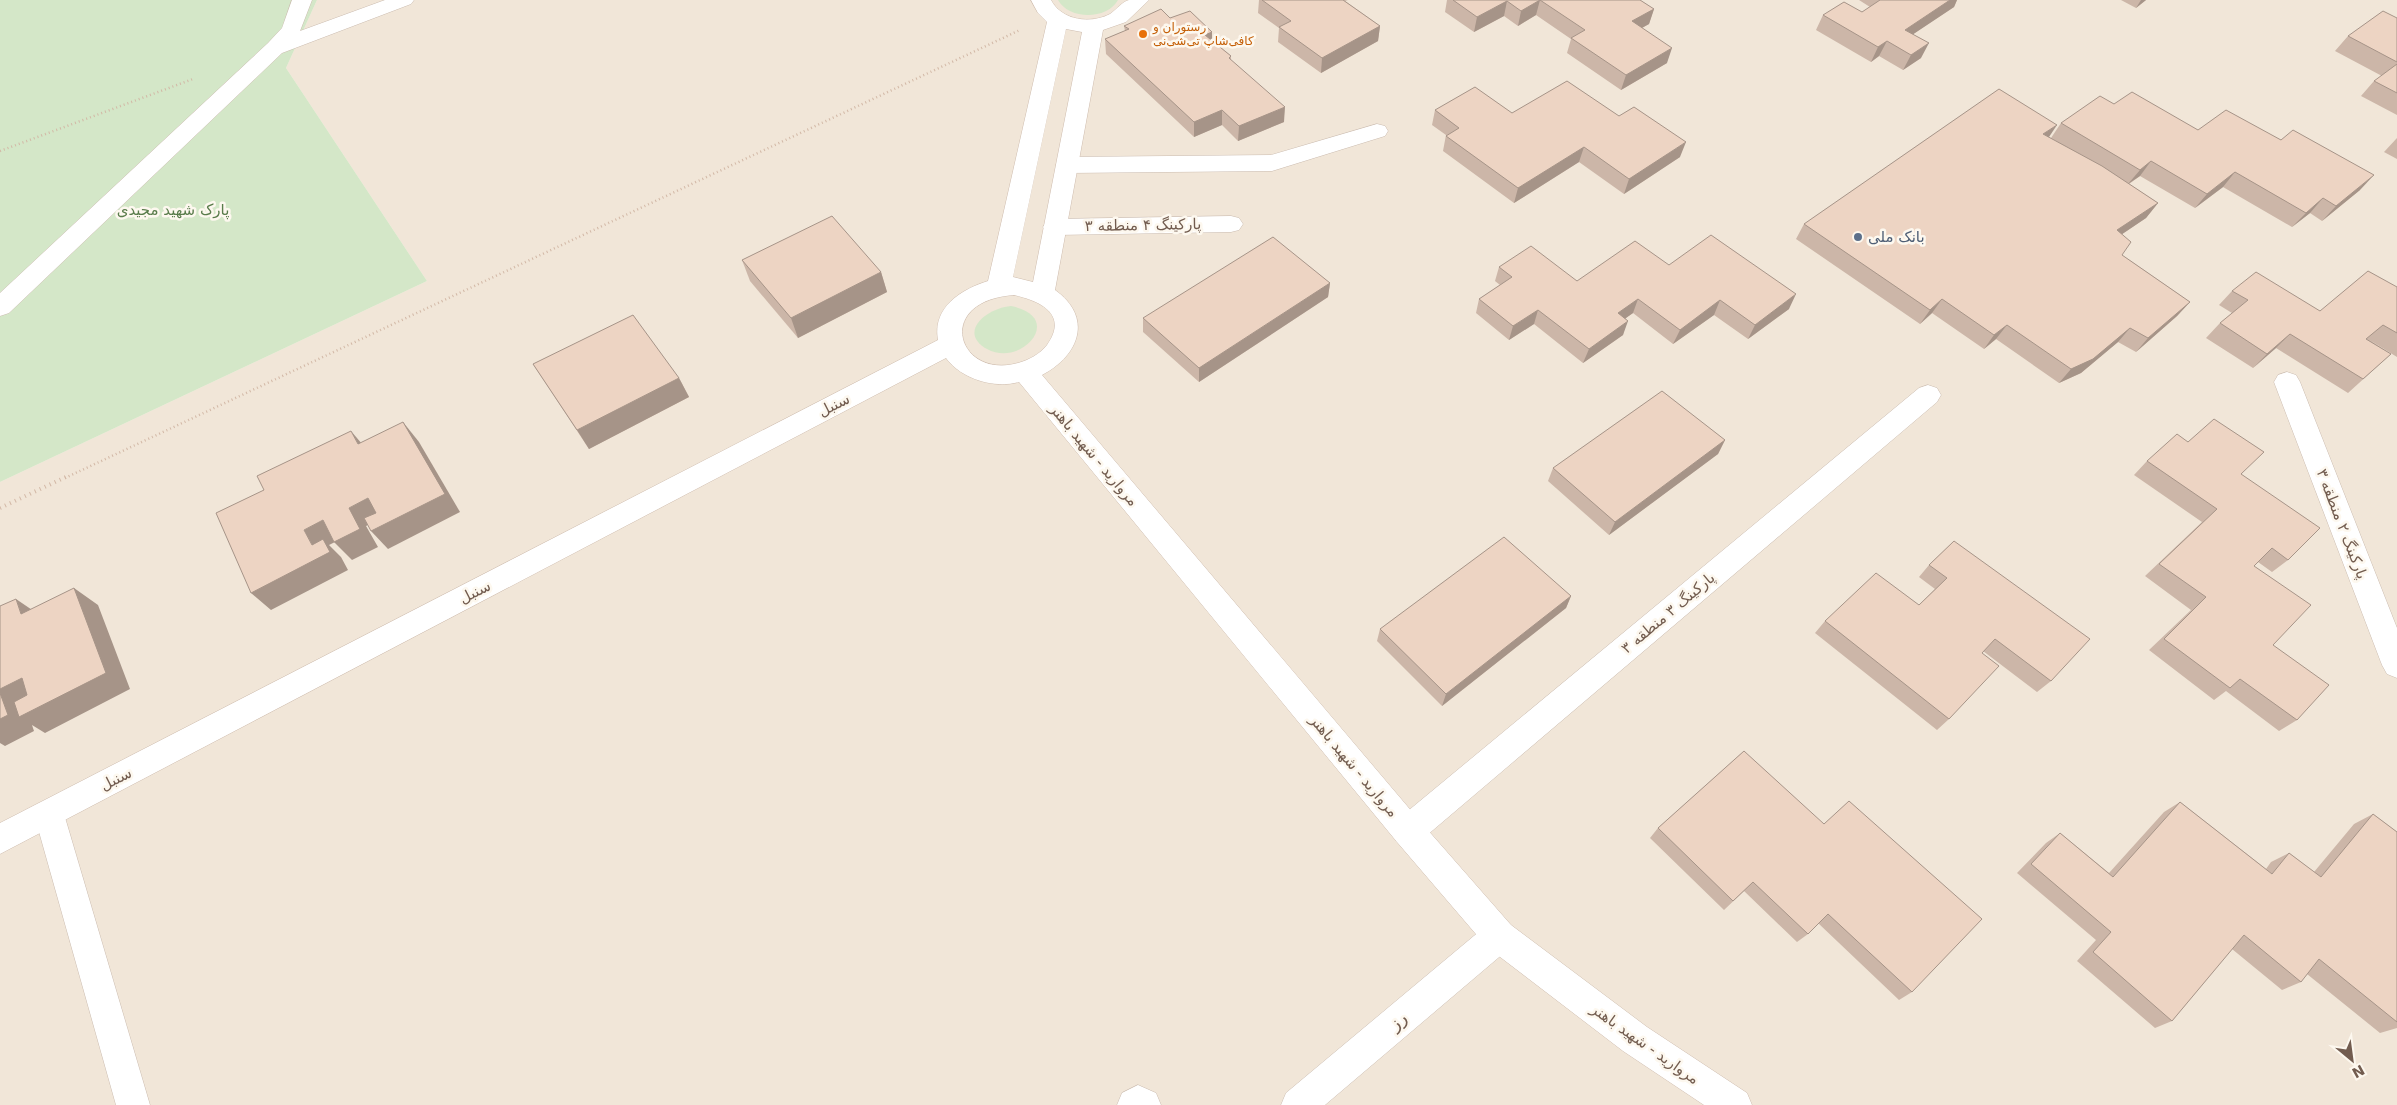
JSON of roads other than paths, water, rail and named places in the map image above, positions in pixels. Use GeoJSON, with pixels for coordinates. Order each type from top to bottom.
{"type":"FeatureCollection","features":[{"type":"Feature","properties":{"kind":"street"},"geometry":{"type":"LineString","coordinates":[[0,307],[275,48],[291,30],[302,0]]}},
{"type":"Feature","properties":{"kind":"street"},"geometry":{"type":"LineString","coordinates":[[275,48],[404,0]]}},
{"type":"Feature","properties":{"kind":"street"},"geometry":{"type":"LineString","coordinates":[[999,287],[1050,12],[1075,25],[1094,25],[1110,22],[1123,16],[1139,0]]}},
{"type":"Feature","properties":{"kind":"street"},"geometry":{"type":"LineString","coordinates":[[1042,292],[1094,25]]}},
{"type":"Feature","properties":{"kind":"street"},"geometry":{"type":"LineString","coordinates":[[1067,165],[1272,163],[1377,131]]}},
{"type":"Feature","properties":{"kind":"street","name":"پارکینگ ۴ منطقه ۳"},"geometry":{"type":"LineString","coordinates":[[1055,227],[1231,224]]}},
{"type":"Feature","properties":{"kind":"street"},"geometry":{"type":"LineString","coordinates":[[999,287],[1029,288],[1042,292],[1056,301],[1064,313],[1068,326],[1065,340],[1056,354],[1042,365],[1024,372],[1006,375],[987,373],[970,368],[958,357],[950,345],[948,330],[953,315],[964,302],[980,292],[999,287]]}},
{"type":"Feature","properties":{"kind":"street","name":"سنبل"},"geometry":{"type":"LineString","coordinates":[[0,839],[950,345]]}},
{"type":"Feature","properties":{"kind":"street","name":"مروارید - شهید باهنر"},"geometry":{"type":"LineString","coordinates":[[1024,372],[1408,831],[1499,936],[1635,1039],[1735,1105]]}},
{"type":"Feature","properties":{"kind":"street","name":"پارکینگ ۲ منطقه ۳"},"geometry":{"type":"LineString","coordinates":[[2286,382],[2397,665]]}},
{"type":"Feature","properties":{"kind":"street","name":"پارکینگ ۳ منطقه ۳"},"geometry":{"type":"LineString","coordinates":[[1408,831],[1928,395]]}},
{"type":"Feature","properties":{"kind":"street"},"geometry":{"type":"LineString","coordinates":[[49,814],[133,1105]]}},
{"type":"Feature","properties":{"kind":"street","name":"رز"},"geometry":{"type":"LineString","coordinates":[[1298,1105],[1499,936]]}},
{"type":"Feature","properties":{"kind":"street"},"geometry":{"type":"LineString","coordinates":[[1134,1105],[1138,1102],[1144,1105]]}},
{"type":"Feature","properties":{"kind":"place","name":"رستوران و کافی‌شاپ تی‌شی‌نی"},"geometry":{"type":"Point","coordinates":[1143,34]}},
{"type":"Feature","properties":{"kind":"place","name":"بانک ملی"},"geometry":{"type":"Point","coordinates":[1858,237]}},
{"type":"Feature","properties":{"kind":"park label","name":"پارک شهید مجیدی"},"geometry":{"type":"Point","coordinates":[173,210]}}]}
